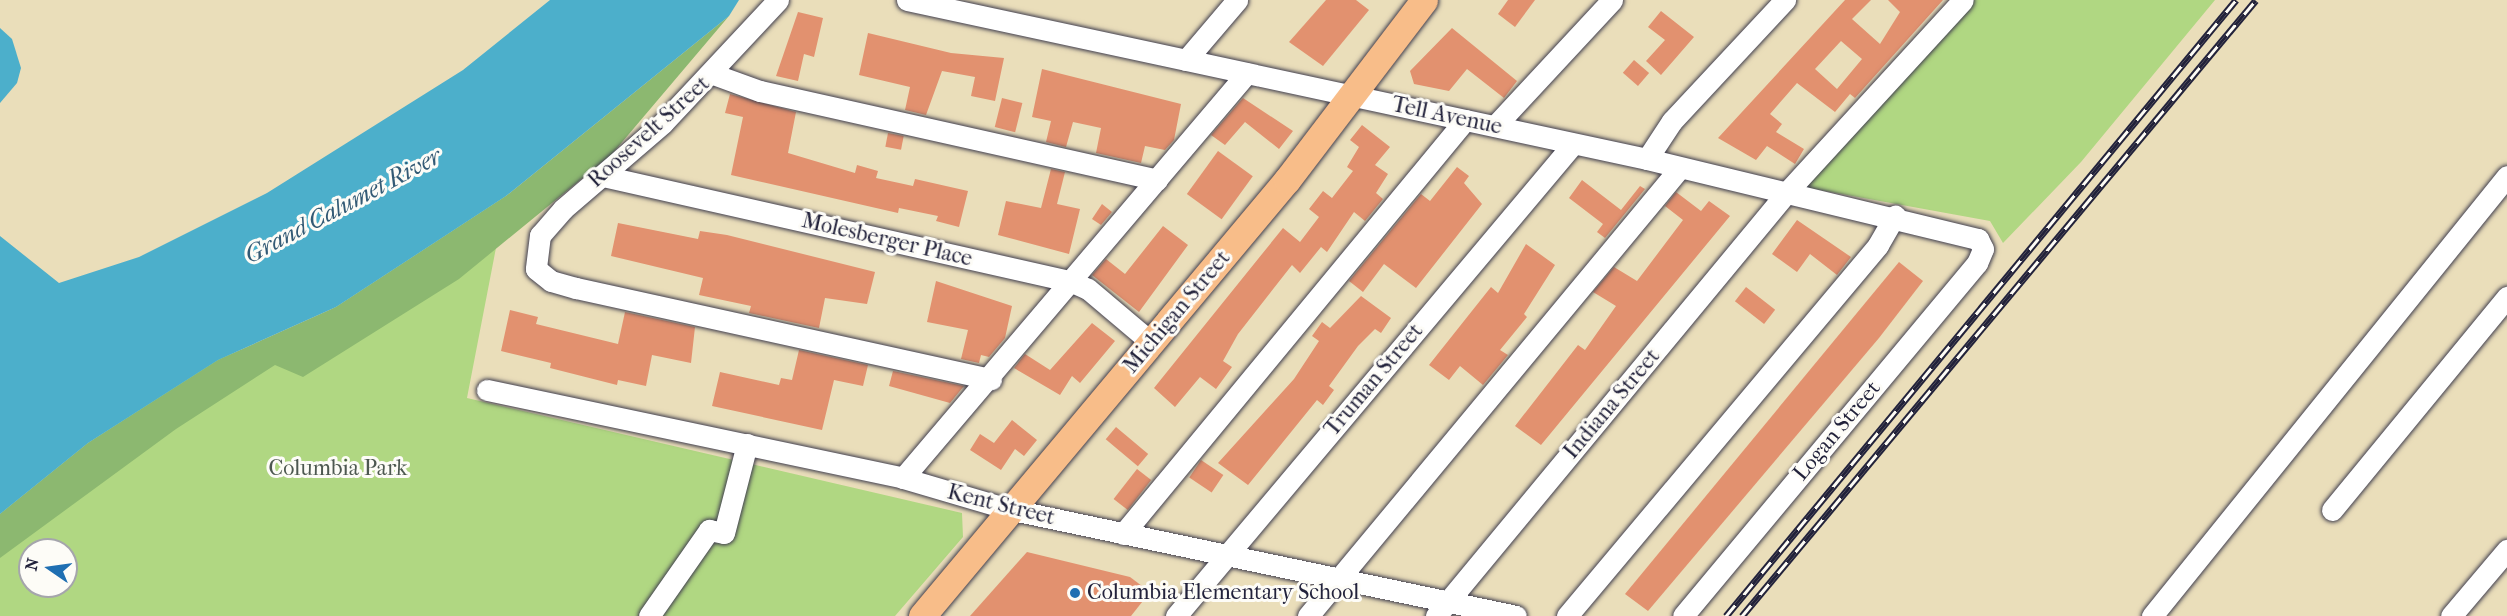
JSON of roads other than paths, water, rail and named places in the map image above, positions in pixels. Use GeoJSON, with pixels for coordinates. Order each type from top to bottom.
{"type":"FeatureCollection","features":[{"type":"Feature","properties":{"kind":"main road","name":"Michigan Street"},"geometry":{"type":"LineString","coordinates":[[922,616],[1008,509],[1152,343],[1351,95],[1424,0]]}},
{"type":"Feature","properties":{"kind":"street","name":"Roosevelt Street"},"geometry":{"type":"LineString","coordinates":[[778,0],[713,74],[540,234],[536,269],[551,281],[576,288],[991,379]]}},
{"type":"Feature","properties":{"kind":"street","name":"Tell Avenue"},"geometry":{"type":"LineString","coordinates":[[907,0],[1647,159],[1679,169],[1967,232],[1983,243]]}},
{"type":"Feature","properties":{"kind":"street"},"geometry":{"type":"LineString","coordinates":[[1186,60],[1237,0]]}},
{"type":"Feature","properties":{"kind":"street"},"geometry":{"type":"LineString","coordinates":[[1495,126],[1612,0]]}},
{"type":"Feature","properties":{"kind":"street"},"geometry":{"type":"LineString","coordinates":[[1647,159],[1672,122],[1785,0]]}},
{"type":"Feature","properties":{"kind":"street","name":"Indiana Street"},"geometry":{"type":"LineString","coordinates":[[1442,610],[1787,192],[1963,0]]}},
{"type":"Feature","properties":{"kind":"street"},"geometry":{"type":"LineString","coordinates":[[903,478],[991,379],[1247,73]]}},
{"type":"Feature","properties":{"kind":"street"},"geometry":{"type":"LineString","coordinates":[[713,74],[760,91],[1158,180]]}},
{"type":"Feature","properties":{"kind":"street"},"geometry":{"type":"LineString","coordinates":[[1124,534],[1465,120]]}},
{"type":"Feature","properties":{"kind":"street","name":"Truman Street"},"geometry":{"type":"LineString","coordinates":[[1176,616],[1573,144]]}},
{"type":"Feature","properties":{"kind":"street"},"geometry":{"type":"LineString","coordinates":[[1308,616],[1679,169]]}},
{"type":"Feature","properties":{"kind":"street","name":"Molesberger Place"},"geometry":{"type":"LineString","coordinates":[[603,176],[1072,282],[1089,289],[1152,343]]}},
{"type":"Feature","properties":{"kind":"street"},"geometry":{"type":"LineString","coordinates":[[2152,616],[2507,176]]}},
{"type":"Feature","properties":{"kind":"street"},"geometry":{"type":"LineString","coordinates":[[1567,616],[1870,254],[1895,216]]}},
{"type":"Feature","properties":{"kind":"street","name":"Logan Street"},"geometry":{"type":"LineString","coordinates":[[1683,616],[1977,263],[1983,243]]}},
{"type":"Feature","properties":{"kind":"street"},"geometry":{"type":"LineString","coordinates":[[2332,510],[2507,297]]}},
{"type":"Feature","properties":{"kind":"street","name":"Kent Street"},"geometry":{"type":"LineString","coordinates":[[487,390],[903,478],[1008,509],[1225,557],[1340,579],[1442,610],[1516,616]]}},
{"type":"Feature","properties":{"kind":"street"},"geometry":{"type":"LineString","coordinates":[[649,616],[709,530],[724,533],[747,444]]}},
{"type":"Feature","properties":{"kind":"street"},"geometry":{"type":"LineString","coordinates":[[2451,616],[2507,550]]}},
{"type":"Feature","properties":{"kind":"water","name":"Grand Calumet River"},"geometry":{"type":"Polygon","coordinates":[[[550,0],[739,0],[729,16],[506,196],[336,307],[218,360],[88,443],[0,514],[0,236],[59,283],[139,257],[267,193],[463,70],[550,0]]]}},
{"type":"Feature","properties":{"kind":"water"},"geometry":{"type":"Polygon","coordinates":[[[0,28],[12,39],[21,68],[17,83],[0,103],[0,28]]]}},
{"type":"Feature","properties":{"kind":"railway"},"geometry":{"type":"LineString","coordinates":[[1726,616],[2236,0]]}},
{"type":"Feature","properties":{"kind":"railway"},"geometry":{"type":"LineString","coordinates":[[1742,616],[2256,0]]}},
{"type":"Feature","properties":{"kind":"place","name":"Columbia Elementary School"},"geometry":{"type":"Point","coordinates":[1075,593]}},
{"type":"Feature","properties":{"kind":"park label","name":"Columbia Park"},"geometry":{"type":"Point","coordinates":[338,469]}}]}
